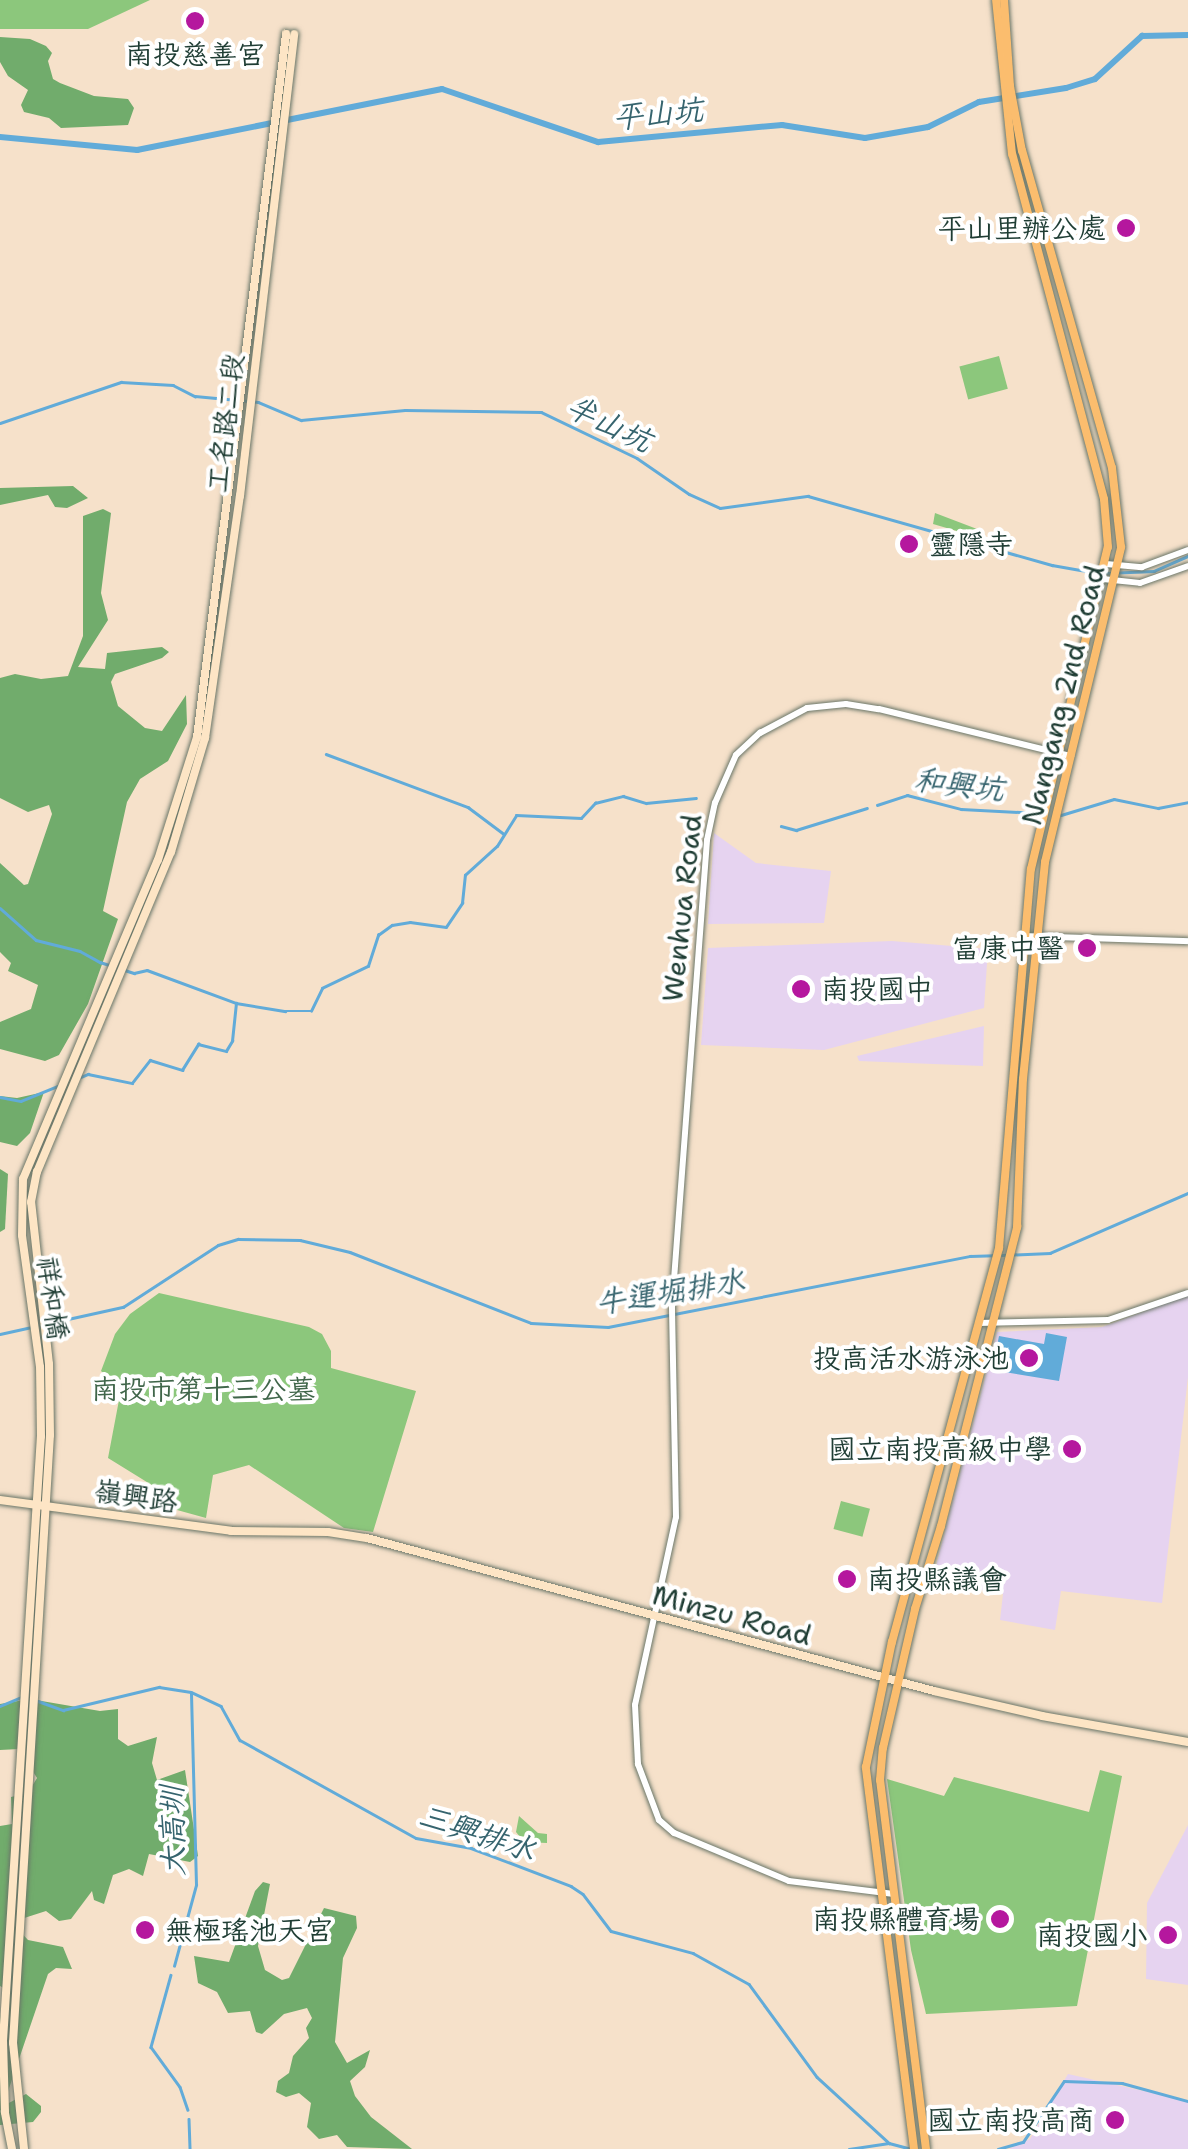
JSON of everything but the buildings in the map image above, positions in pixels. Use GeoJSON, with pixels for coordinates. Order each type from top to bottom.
{"type":"FeatureCollection","features":[{"type":"Feature","properties":{"kind":"main road"},"geometry":{"type":"LineString","coordinates":[[996,0],[1005,54]]}},
{"type":"Feature","properties":{"kind":"main road"},"geometry":{"type":"LineString","coordinates":[[1004,0],[1009,104]]}},
{"type":"Feature","properties":{"kind":"main road"},"geometry":{"type":"LineString","coordinates":[[283,107],[290,34]]}},
{"type":"Feature","properties":{"kind":"main road","name":"Nangang 2nd Road"},"geometry":{"type":"LineString","coordinates":[[978,1323],[999,1248],[1031,869],[1106,564],[1104,499],[1030,233],[1009,104]]}},
{"type":"Feature","properties":{"kind":"main road","name":"Nangang 2nd Road"},"geometry":{"type":"LineString","coordinates":[[991,1326],[1019,1208],[1027,1031],[1045,862],[1116,583],[1121,524],[1112,468],[1009,104]]}},
{"type":"Feature","properties":{"kind":"main road","name":"工名路二段"},"geometry":{"type":"LineString","coordinates":[[206,717],[284,134],[283,107]]}},
{"type":"Feature","properties":{"kind":"main road","name":"工名路二段"},"geometry":{"type":"LineString","coordinates":[[206,717],[274,136],[283,107]]}},
{"type":"Feature","properties":{"kind":"main road"},"geometry":{"type":"LineString","coordinates":[[61,1099],[171,852],[206,717]]}},
{"type":"Feature","properties":{"kind":"main road","name":"祥和橋"},"geometry":{"type":"LineString","coordinates":[[44,1365],[33,1233],[34,1180],[61,1099]]}},
{"type":"Feature","properties":{"kind":"main road","name":"祥和橋"},"geometry":{"type":"LineString","coordinates":[[44,1365],[22,1235],[23,1179],[61,1099]]}},
{"type":"Feature","properties":{"kind":"main road"},"geometry":{"type":"LineString","coordinates":[[914,2149],[878,1892],[866,1767],[883,1678],[978,1323]]}},
{"type":"Feature","properties":{"kind":"main road"},"geometry":{"type":"LineString","coordinates":[[926,2149],[880,1780],[898,1682],[991,1326]]}},
{"type":"Feature","properties":{"kind":"main road"},"geometry":{"type":"LineString","coordinates":[[24,2149],[13,2042],[29,1786],[36,1504],[44,1365]]}},
{"type":"Feature","properties":{"kind":"main road"},"geometry":{"type":"LineString","coordinates":[[12,2149],[4,2112],[3,2042],[18,1786],[46,1506],[44,1365]]}},
{"type":"Feature","properties":{"kind":"main road","name":"嶺興路"},"geometry":{"type":"LineString","coordinates":[[0,1500],[266,1532]]}},
{"type":"Feature","properties":{"kind":"main road","name":"Minzu Road"},"geometry":{"type":"LineString","coordinates":[[266,1532],[328,1532],[367,1538],[898,1682],[1042,1716],[1188,1742]]}},
{"type":"Feature","properties":{"kind":"street"},"geometry":{"type":"LineString","coordinates":[[1106,564],[1142,567],[1188,550]]}},
{"type":"Feature","properties":{"kind":"street"},"geometry":{"type":"LineString","coordinates":[[1103,578],[1140,584],[1188,566]]}},
{"type":"Feature","properties":{"kind":"street","name":"Wenhua Road"},"geometry":{"type":"LineString","coordinates":[[656,1616],[676,1516],[672,1306],[707,840],[715,803],[736,755],[750,740],[792,714],[824,704],[846,704],[920,718],[1070,756]]}},
{"type":"Feature","properties":{"kind":"street"},"geometry":{"type":"LineString","coordinates":[[1025,936],[1188,941]]}},
{"type":"Feature","properties":{"kind":"street"},"geometry":{"type":"LineString","coordinates":[[978,1323],[991,1326],[1108,1320],[1188,1293]]}},
{"type":"Feature","properties":{"kind":"street"},"geometry":{"type":"LineString","coordinates":[[656,1616],[633,1723],[640,1771],[659,1820],[674,1834],[764,1874],[894,1894]]}},
{"type":"Feature","properties":{"kind":"shaded area","name":"南投國中"},"geometry":{"type":"Polygon","coordinates":[[[714,833],[756,863],[831,871],[824,923],[708,924],[714,833]]]}},
{"type":"Feature","properties":{"kind":"shaded area","name":"南投國中"},"geometry":{"type":"Polygon","coordinates":[[[892,941],[988,949],[984,1008],[824,1050],[701,1045],[708,948],[892,941]]]}},
{"type":"Feature","properties":{"kind":"shaded area"},"geometry":{"type":"Polygon","coordinates":[[[984,1026],[983,1066],[859,1061],[857,1056],[984,1026]]]}},
{"type":"Feature","properties":{"kind":"shaded area","name":"國立南投高級中學"},"geometry":{"type":"Polygon","coordinates":[[[1188,1295],[1188,1377],[1162,1603],[1061,1591],[1055,1630],[1000,1620],[1003,1594],[932,1581],[997,1332],[1102,1327],[1188,1295]]]}},
{"type":"Feature","properties":{"kind":"shaded area","name":"南投國小"},"geometry":{"type":"Polygon","coordinates":[[[1188,1825],[1188,1985],[1146,1979],[1147,1903],[1188,1825]]]}},
{"type":"Feature","properties":{"kind":"shaded area","name":"國立南投高商"},"geometry":{"type":"Polygon","coordinates":[[[1068,2074],[1188,2101],[1188,2149],[1009,2149],[1030,2139],[1068,2074]]]}},
{"type":"Feature","properties":{"kind":"green space"},"geometry":{"type":"Polygon","coordinates":[[[0,0],[150,0],[88,29],[0,29],[0,0]]]}},
{"type":"Feature","properties":{"kind":"green space"},"geometry":{"type":"Polygon","coordinates":[[[0,37],[30,39],[46,46],[52,53],[48,61],[53,79],[60,83],[94,96],[128,99],[134,108],[128,125],[61,128],[49,118],[24,112],[21,105],[28,90],[8,76],[0,62],[0,37]]]}},
{"type":"Feature","properties":{"kind":"green space"},"geometry":{"type":"Polygon","coordinates":[[[999,356],[1008,389],[968,399],[959,367],[999,356]]]}},
{"type":"Feature","properties":{"kind":"green space"},"geometry":{"type":"Polygon","coordinates":[[[73,486],[88,498],[67,508],[55,507],[48,495],[0,505],[0,488],[73,486]]]}},
{"type":"Feature","properties":{"kind":"green space"},"geometry":{"type":"Polygon","coordinates":[[[103,509],[111,513],[101,593],[108,620],[78,667],[105,669],[107,653],[162,647],[169,652],[162,658],[115,674],[111,682],[118,706],[145,728],[162,731],[186,695],[187,724],[168,761],[140,779],[127,802],[103,911],[118,919],[88,1004],[59,1055],[45,1061],[0,1049],[0,1022],[31,1009],[38,985],[8,971],[11,963],[0,952],[0,863],[24,885],[28,884],[52,814],[49,805],[28,812],[0,798],[0,678],[15,674],[41,679],[68,676],[83,636],[83,516],[103,509]]]}},
{"type":"Feature","properties":{"kind":"green space"},"geometry":{"type":"Polygon","coordinates":[[[935,513],[977,529],[974,536],[933,524],[935,513]]]}},
{"type":"Feature","properties":{"kind":"green space"},"geometry":{"type":"Polygon","coordinates":[[[44,1092],[30,1133],[17,1146],[0,1142],[0,1096],[17,1098],[44,1092]]]}},
{"type":"Feature","properties":{"kind":"green space"},"geometry":{"type":"Polygon","coordinates":[[[0,1169],[8,1174],[5,1229],[0,1232],[0,1169]]]}},
{"type":"Feature","properties":{"kind":"green space","name":"南投市第十三公墓"},"geometry":{"type":"Polygon","coordinates":[[[159,1293],[309,1327],[322,1334],[331,1351],[331,1368],[416,1391],[373,1532],[344,1528],[249,1465],[213,1475],[206,1518],[177,1510],[163,1492],[108,1458],[119,1400],[113,1382],[101,1371],[115,1334],[130,1314],[159,1293]]]}},
{"type":"Feature","properties":{"kind":"green space"},"geometry":{"type":"Polygon","coordinates":[[[841,1501],[870,1509],[862,1537],[833,1529],[841,1501]]]}},
{"type":"Feature","properties":{"kind":"green space"},"geometry":{"type":"Polygon","coordinates":[[[30,1699],[100,1711],[118,1709],[118,1739],[128,1746],[157,1737],[152,1763],[157,1780],[185,1770],[198,1856],[190,1862],[149,1854],[143,1876],[129,1869],[113,1875],[104,1904],[94,1900],[92,1891],[71,1919],[59,1921],[46,1911],[18,1920],[15,1926],[28,1940],[63,1947],[72,1969],[56,1968],[48,1974],[3,2106],[26,2094],[41,2106],[41,2112],[33,2122],[0,2125],[0,2017],[9,1991],[0,1986],[0,1826],[12,1824],[11,1797],[28,1793],[37,1778],[19,1749],[0,1750],[0,1704],[30,1699]]]}},
{"type":"Feature","properties":{"kind":"green space","name":"南投縣體育場"},"geometry":{"type":"Polygon","coordinates":[[[1100,1770],[1122,1776],[1077,2006],[926,2014],[911,1950],[887,1779],[944,1796],[954,1777],[1089,1812],[1100,1770]]]}},
{"type":"Feature","properties":{"kind":"green space"},"geometry":{"type":"Polygon","coordinates":[[[519,1816],[538,1833],[547,1834],[547,1843],[524,1842],[516,1832],[519,1816]]]}},
{"type":"Feature","properties":{"kind":"green space"},"geometry":{"type":"Polygon","coordinates":[[[263,1882],[270,1884],[258,1946],[265,1970],[282,1980],[289,1978],[324,1908],[356,1916],[357,1928],[343,1958],[335,2042],[347,2063],[370,2050],[365,2067],[350,2081],[355,2096],[371,2117],[412,2149],[347,2147],[337,2135],[319,2139],[307,2127],[311,2103],[299,2093],[286,2097],[276,2092],[278,2081],[289,2073],[293,2056],[309,2038],[306,2028],[312,2018],[307,2008],[284,2014],[262,2034],[256,2032],[250,2011],[228,2013],[217,1992],[198,1983],[194,1956],[229,1962],[255,1891],[263,1882]]]}},
{"type":"Feature","properties":{"kind":"water","name":"投高活水游泳池"},"geometry":{"type":"Polygon","coordinates":[[[1046,1333],[1067,1337],[1059,1381],[992,1370],[999,1336],[1044,1344],[1046,1333]]]}},
{"type":"Feature","properties":{"kind":"waterway","name":"平山坑"},"geometry":{"type":"LineString","coordinates":[[0,137],[137,150],[442,89],[598,142],[782,125],[865,138],[928,127],[979,102],[1066,88],[1095,79],[1142,36],[1188,35]]}},
{"type":"Feature","properties":{"kind":"waterway","name":"半山坑"},"geometry":{"type":"LineString","coordinates":[[0,423],[121,382],[173,385],[195,396],[258,402],[301,420],[405,410],[541,412],[637,458],[689,494],[720,508],[808,496],[1052,565],[1098,573]]}},
{"type":"Feature","properties":{"kind":"waterway","name":"半山坑"},"geometry":{"type":"LineString","coordinates":[[1106,573],[1154,571],[1188,556]]}},
{"type":"Feature","properties":{"kind":"waterway"},"geometry":{"type":"LineString","coordinates":[[326,754],[468,807],[504,834]]}},
{"type":"Feature","properties":{"kind":"waterway","name":"和興坑"},"geometry":{"type":"LineString","coordinates":[[877,805],[907,795],[961,809],[1038,813]]}},
{"type":"Feature","properties":{"kind":"waterway","name":"和興坑"},"geometry":{"type":"LineString","coordinates":[[0,908],[36,940],[80,951],[100,962],[134,973],[147,970],[236,1003],[311,1011],[322,988],[368,966],[378,935],[392,925],[410,922],[446,927],[462,903],[465,875],[497,846],[516,815],[581,818],[595,803],[623,796],[646,803],[696,798]]}},
{"type":"Feature","properties":{"kind":"waterway","name":"和興坑"},"geometry":{"type":"LineString","coordinates":[[1061,815],[1114,799],[1158,808],[1188,802]]}},
{"type":"Feature","properties":{"kind":"waterway","name":"和興坑"},"geometry":{"type":"LineString","coordinates":[[781,826],[796,830],[867,808]]}},
{"type":"Feature","properties":{"kind":"waterway","name":"和興坑"},"geometry":{"type":"LineString","coordinates":[[81,1077],[88,1074],[132,1083],[150,1060],[182,1070],[198,1044],[226,1051],[232,1041],[236,1003]]}},
{"type":"Feature","properties":{"kind":"waterway","name":"和興坑"},"geometry":{"type":"LineString","coordinates":[[0,1097],[21,1101],[60,1085]]}},
{"type":"Feature","properties":{"kind":"waterway","name":"牛運堀排水"},"geometry":{"type":"LineString","coordinates":[[1002,1255],[1050,1253],[1188,1193]]}},
{"type":"Feature","properties":{"kind":"waterway","name":"牛運堀排水"},"geometry":{"type":"LineString","coordinates":[[0,1334],[123,1307],[218,1245],[238,1239],[300,1240],[350,1252],[531,1323],[608,1327],[970,1256],[994,1255]]}},
{"type":"Feature","properties":{"kind":"waterway","name":"三興排水"},"geometry":{"type":"LineString","coordinates":[[38,1701],[63,1710],[159,1687],[191,1692],[221,1706],[240,1740],[416,1838],[471,1848],[571,1886],[583,1894],[611,1931],[693,1953],[749,1984],[817,2077],[889,2143]]}},
{"type":"Feature","properties":{"kind":"waterway","name":"大高圳"},"geometry":{"type":"LineString","coordinates":[[174,1966],[196,1885],[191,1694]]}},
{"type":"Feature","properties":{"kind":"waterway","name":"三興排水"},"geometry":{"type":"LineString","coordinates":[[0,1706],[21,1697]]}},
{"type":"Feature","properties":{"kind":"waterway","name":"大高圳"},"geometry":{"type":"LineString","coordinates":[[171,1975],[151,2047],[180,2087],[188,2110]]}},
{"type":"Feature","properties":{"kind":"waterway"},"geometry":{"type":"LineString","coordinates":[[998,2149],[1023,2142],[1064,2081],[1122,2083],[1188,2101]]}},
{"type":"Feature","properties":{"kind":"waterway","name":"大高圳"},"geometry":{"type":"LineString","coordinates":[[189,2119],[190,2149]]}},
{"type":"Feature","properties":{"kind":"waterway"},"geometry":{"type":"LineString","coordinates":[[849,2149],[889,2143],[908,2148]]}},
{"type":"Feature","properties":{"kind":"place","name":"南投慈善宮"},"geometry":{"type":"Point","coordinates":[195,21]}},
{"type":"Feature","properties":{"kind":"place","name":"平山里辦公處"},"geometry":{"type":"Point","coordinates":[1126,228]}},
{"type":"Feature","properties":{"kind":"place","name":"靈隱寺"},"geometry":{"type":"Point","coordinates":[909,544]}},
{"type":"Feature","properties":{"kind":"place","name":"富康中醫"},"geometry":{"type":"Point","coordinates":[1087,948]}},
{"type":"Feature","properties":{"kind":"place","name":"南投國中"},"geometry":{"type":"Point","coordinates":[801,989]}},
{"type":"Feature","properties":{"kind":"place","name":"投高活水游泳池"},"geometry":{"type":"Point","coordinates":[1029,1358]}},
{"type":"Feature","properties":{"kind":"place","name":"國立南投高級中學"},"geometry":{"type":"Point","coordinates":[1072,1449]}},
{"type":"Feature","properties":{"kind":"place","name":"南投縣議會"},"geometry":{"type":"Point","coordinates":[847,1579]}},
{"type":"Feature","properties":{"kind":"place","name":"南投縣體育場"},"geometry":{"type":"Point","coordinates":[1000,1919]}},
{"type":"Feature","properties":{"kind":"place","name":"無極瑤池天宮"},"geometry":{"type":"Point","coordinates":[145,1930]}},
{"type":"Feature","properties":{"kind":"place","name":"南投國小"},"geometry":{"type":"Point","coordinates":[1168,1935]}},
{"type":"Feature","properties":{"kind":"place","name":"國立南投高商"},"geometry":{"type":"Point","coordinates":[1115,2120]}}]}
